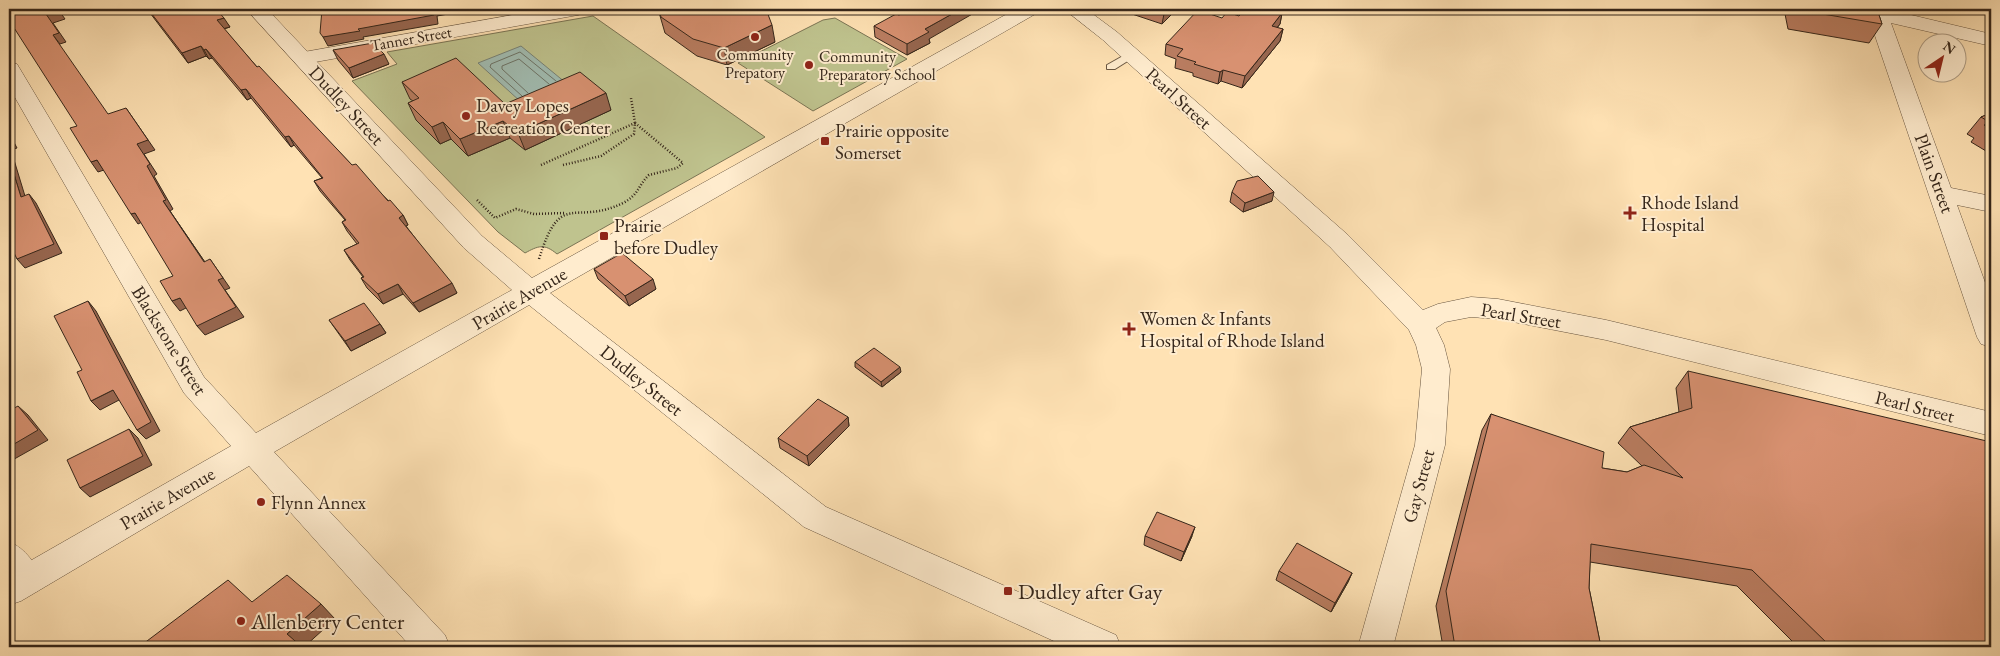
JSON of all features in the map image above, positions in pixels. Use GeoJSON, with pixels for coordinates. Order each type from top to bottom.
{"type":"FeatureCollection","features":[{"type":"Feature","properties":{"kind":"street","name":"Dudley Street"},"geometry":{"type":"LineString","coordinates":[[256,9],[304,58],[473,242],[530,291],[815,517],[1104,647]]}},
{"type":"Feature","properties":{"kind":"street","name":"Tanner Street"},"geometry":{"type":"LineString","coordinates":[[304,58],[578,9]]}},
{"type":"Feature","properties":{"kind":"street","name":"Prairie Avenue"},"geometry":{"type":"LineString","coordinates":[[15,575],[251,450],[1030,9]]}},
{"type":"Feature","properties":{"kind":"street","name":"Pearl Street"},"geometry":{"type":"LineString","coordinates":[[1074,9],[1121,61],[1339,241],[1420,324],[1438,314],[1471,307],[1498,308],[1606,330],[1991,424]]}},
{"type":"Feature","properties":{"kind":"street"},"geometry":{"type":"LineString","coordinates":[[1870,10],[1991,40]]}},
{"type":"Feature","properties":{"kind":"street","name":"Plain Street"},"geometry":{"type":"LineString","coordinates":[[1870,10],[1943,194],[1991,337]]}},
{"type":"Feature","properties":{"kind":"street","name":"Blackstone Street"},"geometry":{"type":"LineString","coordinates":[[9,69],[194,385],[251,450],[433,647]]}},
{"type":"Feature","properties":{"kind":"street"},"geometry":{"type":"LineString","coordinates":[[1943,194],[1991,204]]}},
{"type":"Feature","properties":{"kind":"street","name":"Gay Street"},"geometry":{"type":"LineString","coordinates":[[1375,647],[1430,445],[1435,402],[1436,369],[1430,345],[1420,324]]}},
{"type":"Feature","properties":{"kind":"path"},"geometry":{"type":"LineString","coordinates":[[563,165],[594,160],[620,146],[634,134],[635,123],[631,98]]}},
{"type":"Feature","properties":{"kind":"path"},"geometry":{"type":"LineString","coordinates":[[541,165],[635,123]]}},
{"type":"Feature","properties":{"kind":"path"},"geometry":{"type":"LineString","coordinates":[[477,200],[495,218],[516,209],[534,214],[607,208],[621,204],[639,191],[649,174],[678,168],[683,163],[635,123]]}},
{"type":"Feature","properties":{"kind":"path"},"geometry":{"type":"LineString","coordinates":[[530,291],[548,230],[557,219],[570,212]]}},
{"type":"Feature","properties":{"kind":"green space"},"geometry":{"type":"Polygon","coordinates":[[[593,16],[765,137],[557,254],[545,247],[525,253],[498,232],[352,81],[397,64],[387,52],[593,16]]]}},
{"type":"Feature","properties":{"kind":"green space"},"geometry":{"type":"Polygon","coordinates":[[[835,18],[907,59],[813,111],[738,63],[823,20],[835,18]]]}},
{"type":"Feature","properties":{"kind":"water"},"geometry":{"type":"Polygon","coordinates":[[[521,46],[577,92],[532,112],[478,63],[521,46]]]}},
{"type":"Feature","properties":{"kind":"building"},"geometry":{"type":"Polygon","coordinates":[[[9,9],[59,10],[46,14],[59,33],[53,35],[108,114],[126,108],[148,140],[137,144],[150,164],[147,166],[166,200],[163,201],[204,262],[210,259],[223,278],[218,280],[236,307],[197,326],[180,298],[172,301],[160,281],[173,276],[135,213],[131,214],[97,160],[91,162],[70,128],[77,126],[9,20],[9,9]]]}},
{"type":"Feature","properties":{"kind":"building"},"geometry":{"type":"Polygon","coordinates":[[[148,9],[216,9],[224,18],[217,20],[257,67],[259,66],[352,165],[356,164],[388,201],[390,200],[403,215],[399,218],[452,283],[413,303],[398,284],[378,294],[361,278],[364,277],[344,250],[359,243],[342,222],[346,220],[314,181],[323,178],[289,136],[285,137],[246,89],[241,90],[206,49],[204,50],[201,46],[182,53],[148,9]]]}},
{"type":"Feature","properties":{"kind":"building"},"geometry":{"type":"Polygon","coordinates":[[[322,9],[434,9],[434,15],[323,37],[320,33],[322,9]]]}},
{"type":"Feature","properties":{"kind":"building"},"geometry":{"type":"Polygon","coordinates":[[[658,9],[766,9],[772,25],[724,48],[693,39],[661,17],[658,9]]]}},
{"type":"Feature","properties":{"kind":"building"},"geometry":{"type":"Polygon","coordinates":[[[911,9],[961,9],[925,29],[929,32],[907,44],[874,26],[896,14],[899,15],[911,9]]]}},
{"type":"Feature","properties":{"kind":"building"},"geometry":{"type":"Polygon","coordinates":[[[1146,9],[1169,9],[1164,14],[1146,9]]]}},
{"type":"Feature","properties":{"kind":"building"},"geometry":{"type":"Polygon","coordinates":[[[1246,9],[1273,9],[1282,13],[1272,26],[1283,29],[1245,76],[1223,70],[1220,72],[1194,64],[1196,62],[1177,56],[1183,49],[1166,44],[1198,10],[1222,18],[1227,12],[1239,16],[1246,9]]]}},
{"type":"Feature","properties":{"kind":"building"},"geometry":{"type":"Polygon","coordinates":[[[1877,9],[1882,24],[1799,10],[1877,9]]]}},
{"type":"Feature","properties":{"kind":"building"},"geometry":{"type":"Polygon","coordinates":[[[373,43],[384,54],[349,68],[333,50],[373,43]]]}},
{"type":"Feature","properties":{"kind":"building"},"geometry":{"type":"Polygon","coordinates":[[[456,58],[505,104],[580,72],[606,93],[518,133],[503,121],[460,139],[443,122],[432,127],[408,103],[419,98],[402,82],[456,58]]]}},
{"type":"Feature","properties":{"kind":"building"},"geometry":{"type":"Polygon","coordinates":[[[1991,113],[1991,123],[1981,117],[1991,113]]]}},
{"type":"Feature","properties":{"kind":"building"},"geometry":{"type":"Polygon","coordinates":[[[1991,123],[1991,129],[1984,125],[1991,123]]]}},
{"type":"Feature","properties":{"kind":"building"},"geometry":{"type":"Polygon","coordinates":[[[9,158],[21,197],[29,194],[54,244],[17,259],[9,246],[9,158]]]}},
{"type":"Feature","properties":{"kind":"building"},"geometry":{"type":"Polygon","coordinates":[[[1258,176],[1274,192],[1245,203],[1232,192],[1237,181],[1258,176]]]}},
{"type":"Feature","properties":{"kind":"building"},"geometry":{"type":"Polygon","coordinates":[[[622,253],[653,279],[625,296],[594,269],[622,253]]]}},
{"type":"Feature","properties":{"kind":"building"},"geometry":{"type":"Polygon","coordinates":[[[88,301],[151,422],[137,430],[113,390],[91,401],[77,372],[82,370],[54,316],[88,301]]]}},
{"type":"Feature","properties":{"kind":"building"},"geometry":{"type":"Polygon","coordinates":[[[364,303],[380,324],[345,341],[329,320],[364,303]]]}},
{"type":"Feature","properties":{"kind":"building"},"geometry":{"type":"Polygon","coordinates":[[[874,348],[900,367],[881,382],[855,362],[874,348]]]}},
{"type":"Feature","properties":{"kind":"building"},"geometry":{"type":"Polygon","coordinates":[[[1688,371],[1991,442],[1991,647],[1831,647],[1752,570],[1591,544],[1589,588],[1601,647],[1455,647],[1446,591],[1491,414],[1604,452],[1602,468],[1627,472],[1644,465],[1683,478],[1630,427],[1692,408],[1688,371]]]}},
{"type":"Feature","properties":{"kind":"building"},"geometry":{"type":"Polygon","coordinates":[[[818,399],[848,417],[807,456],[778,438],[818,399]]]}},
{"type":"Feature","properties":{"kind":"building"},"geometry":{"type":"Polygon","coordinates":[[[18,406],[38,430],[9,447],[9,411],[18,406]]]}},
{"type":"Feature","properties":{"kind":"building"},"geometry":{"type":"Polygon","coordinates":[[[129,429],[143,456],[80,488],[67,460],[129,429]]]}},
{"type":"Feature","properties":{"kind":"building"},"geometry":{"type":"Polygon","coordinates":[[[1157,512],[1195,527],[1184,552],[1145,536],[1157,512]]]}},
{"type":"Feature","properties":{"kind":"building"},"geometry":{"type":"Polygon","coordinates":[[[1297,543],[1352,573],[1335,603],[1279,571],[1297,543]]]}},
{"type":"Feature","properties":{"kind":"building"},"geometry":{"type":"Polygon","coordinates":[[[287,575],[321,604],[287,634],[302,647],[139,647],[228,580],[252,602],[287,575]]]}},
{"type":"Feature","properties":{"kind":"place","name":"Community Prepatory"},"geometry":{"type":"Point","coordinates":[755,37]}},
{"type":"Feature","properties":{"kind":"place","name":"Community Preparatory School"},"geometry":{"type":"Point","coordinates":[809,65]}},
{"type":"Feature","properties":{"kind":"place","name":"Davey Lopes Recreation Center"},"geometry":{"type":"Point","coordinates":[466,116]}},
{"type":"Feature","properties":{"kind":"place","name":"Prairie opposite Somerset"},"geometry":{"type":"Point","coordinates":[825,141]}},
{"type":"Feature","properties":{"kind":"place","name":"Rhode Island Hospital"},"geometry":{"type":"Point","coordinates":[1630,213]}},
{"type":"Feature","properties":{"kind":"place","name":"Prairie before Dudley"},"geometry":{"type":"Point","coordinates":[604,236]}},
{"type":"Feature","properties":{"kind":"place","name":"Women & Infants Hospital of Rhode Island"},"geometry":{"type":"Point","coordinates":[1129,329]}},
{"type":"Feature","properties":{"kind":"place","name":"Flynn Annex"},"geometry":{"type":"Point","coordinates":[261,502]}},
{"type":"Feature","properties":{"kind":"place","name":"Dudley after Gay"},"geometry":{"type":"Point","coordinates":[1008,591]}},
{"type":"Feature","properties":{"kind":"place","name":"Allenberry Center"},"geometry":{"type":"Point","coordinates":[241,621]}}]}
